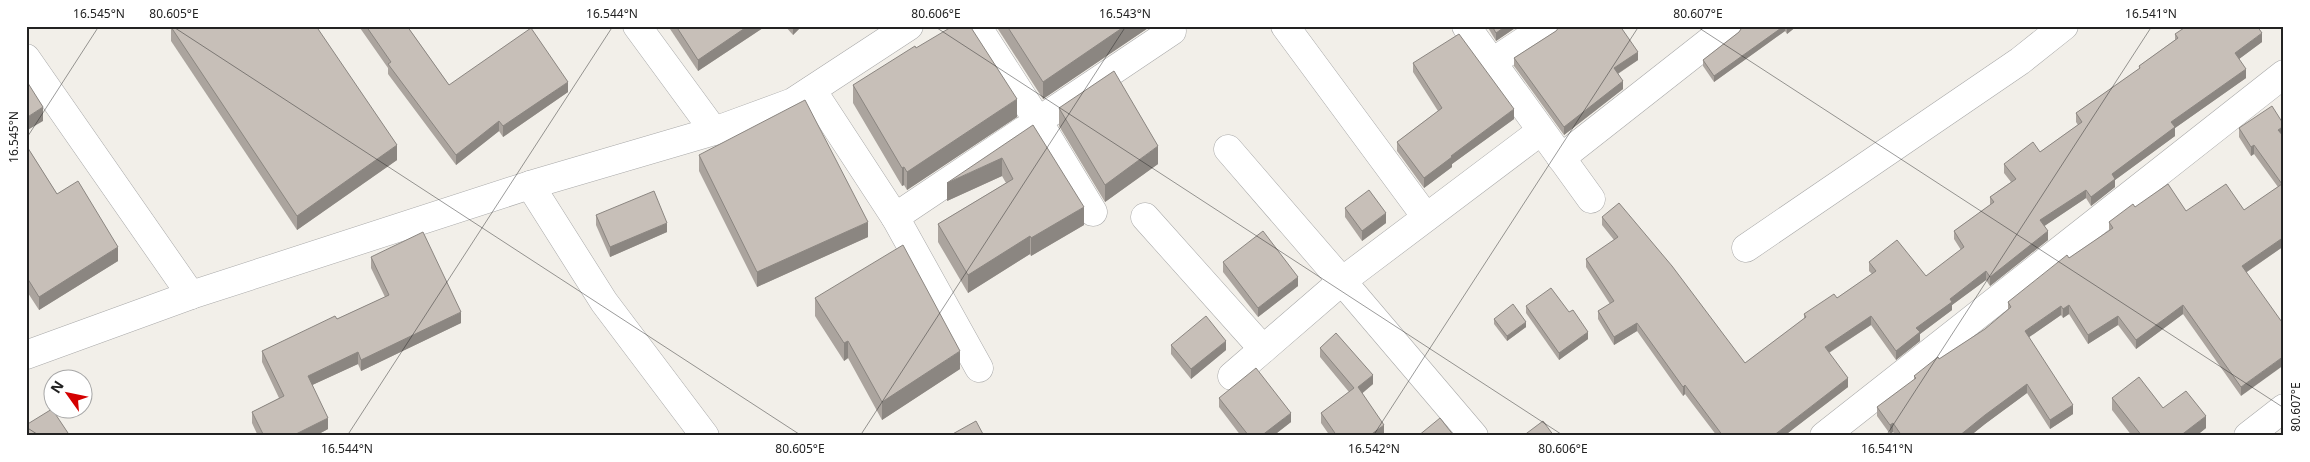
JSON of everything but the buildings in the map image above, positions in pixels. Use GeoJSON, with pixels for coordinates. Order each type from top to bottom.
{"type":"FeatureCollection","features":[{"type":"Feature","properties":{"kind":"street"},"geometry":{"type":"LineString","coordinates":[[637,26],[714,131]]}},
{"type":"Feature","properties":{"kind":"street"},"geometry":{"type":"LineString","coordinates":[[26,355],[191,294],[530,185],[714,131],[792,102],[909,26]]}},
{"type":"Feature","properties":{"kind":"street"},"geometry":{"type":"LineString","coordinates":[[977,26],[1093,212]]}},
{"type":"Feature","properties":{"kind":"street"},"geometry":{"type":"LineString","coordinates":[[1285,26],[1426,217]]}},
{"type":"Feature","properties":{"kind":"street"},"geometry":{"type":"LineString","coordinates":[[1466,26],[1591,200]]}},
{"type":"Feature","properties":{"kind":"street"},"geometry":{"type":"LineString","coordinates":[[1491,63],[1547,26]]}},
{"type":"Feature","properties":{"kind":"street"},"geometry":{"type":"LineString","coordinates":[[1561,158],[1729,26]]}},
{"type":"Feature","properties":{"kind":"street"},"geometry":{"type":"LineString","coordinates":[[1746,248],[2020,61],[2064,26]]}},
{"type":"Feature","properties":{"kind":"street"},"geometry":{"type":"LineString","coordinates":[[896,217],[1172,31]]}},
{"type":"Feature","properties":{"kind":"street"},"geometry":{"type":"LineString","coordinates":[[26,58],[191,294]]}},
{"type":"Feature","properties":{"kind":"street"},"geometry":{"type":"LineString","coordinates":[[1824,436],[2284,74]]}},
{"type":"Feature","properties":{"kind":"street"},"geometry":{"type":"LineString","coordinates":[[812,90],[896,217],[979,368]]}},
{"type":"Feature","properties":{"kind":"street"},"geometry":{"type":"LineString","coordinates":[[1232,376],[1342,281],[1541,131]]}},
{"type":"Feature","properties":{"kind":"street"},"geometry":{"type":"LineString","coordinates":[[1228,149],[1474,436]]}},
{"type":"Feature","properties":{"kind":"street"},"geometry":{"type":"LineString","coordinates":[[530,185],[604,302],[705,436]]}},
{"type":"Feature","properties":{"kind":"street"},"geometry":{"type":"LineString","coordinates":[[1145,217],[1263,349]]}},
{"type":"Feature","properties":{"kind":"street"},"geometry":{"type":"LineString","coordinates":[[2248,436],[2284,408]]}}]}
